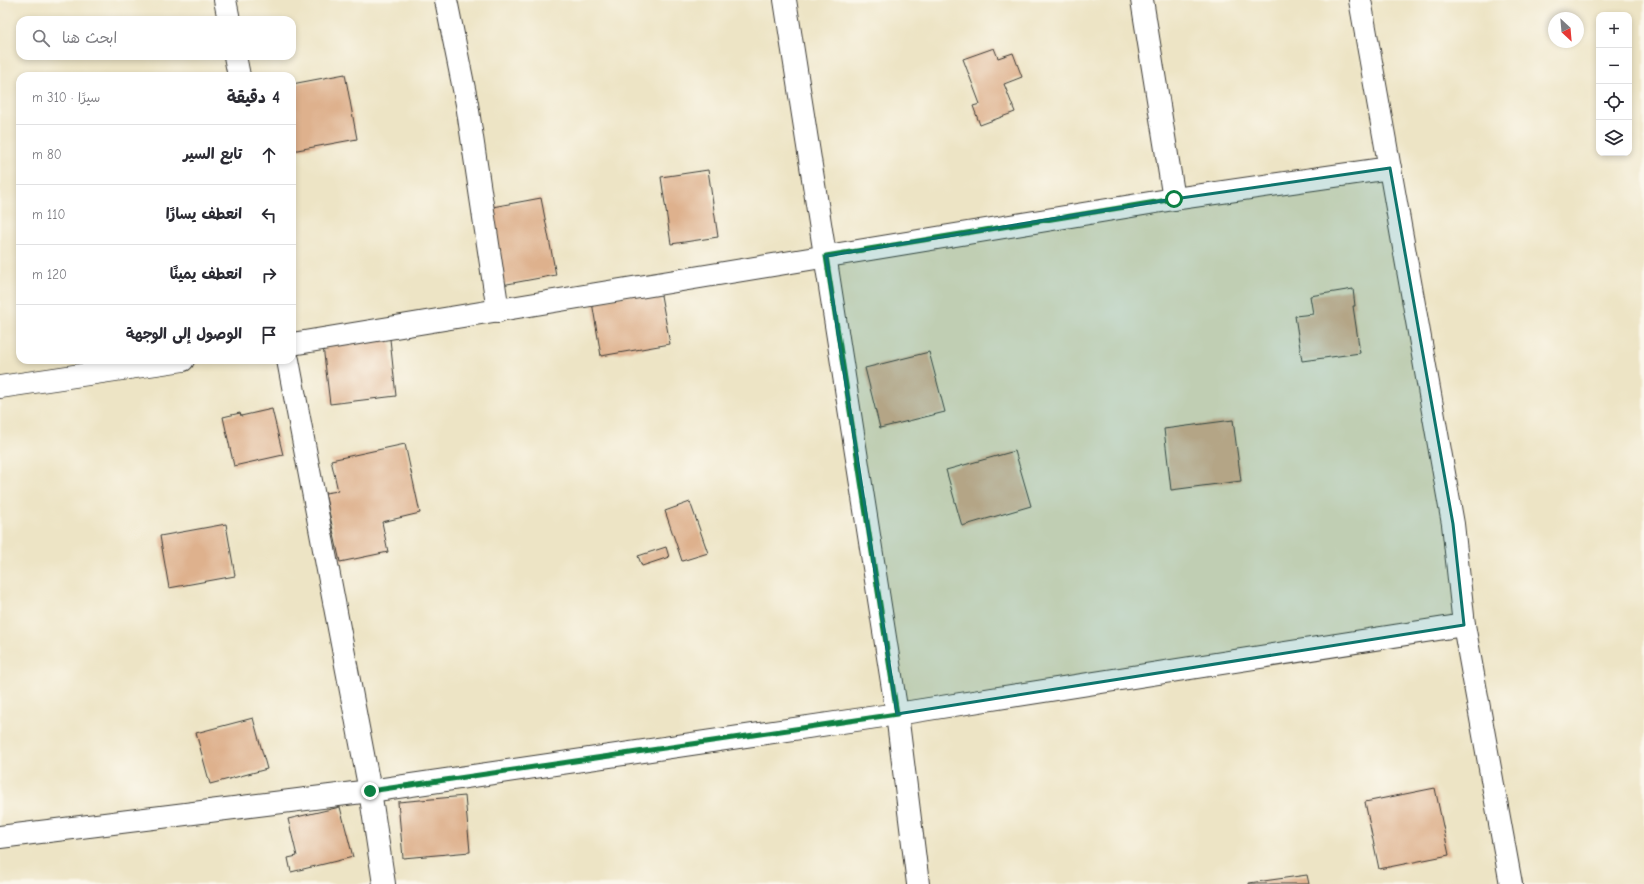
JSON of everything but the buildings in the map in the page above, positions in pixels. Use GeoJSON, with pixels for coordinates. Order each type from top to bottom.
{"type":"FeatureCollection","features":[{"type":"Feature","properties":{"kind":"street"},"geometry":{"type":"LineString","coordinates":[[226,0],[228,16]]}},
{"type":"Feature","properties":{"kind":"street"},"geometry":{"type":"LineString","coordinates":[[446,0],[467,104],[498,311]]}},
{"type":"Feature","properties":{"kind":"street"},"geometry":{"type":"LineString","coordinates":[[785,0],[897,714],[918,884]]}},
{"type":"Feature","properties":{"kind":"street"},"geometry":{"type":"LineString","coordinates":[[1142,0],[1174,199]]}},
{"type":"Feature","properties":{"kind":"street"},"geometry":{"type":"LineString","coordinates":[[1360,0],[1453,524],[1464,625],[1510,884]]}},
{"type":"Feature","properties":{"kind":"street"},"geometry":{"type":"LineString","coordinates":[[236,60],[238,72]]}},
{"type":"Feature","properties":{"kind":"street"},"geometry":{"type":"LineString","coordinates":[[296,343],[1174,199],[1390,168]]}},
{"type":"Feature","properties":{"kind":"street"},"geometry":{"type":"LineString","coordinates":[[0,387],[156,364]]}},
{"type":"Feature","properties":{"kind":"street"},"geometry":{"type":"LineString","coordinates":[[289,364],[370,791],[384,884]]}},
{"type":"Feature","properties":{"kind":"street"},"geometry":{"type":"LineString","coordinates":[[0,837],[370,791],[897,714],[1464,625]]}},
{"type":"Feature","properties":{"kind":"highlighted area"},"geometry":{"type":"Polygon","coordinates":[[[1390,168],[1453,524],[1464,625],[897,714],[826,256],[1174,199],[1390,168]]]}},
{"type":"Feature","properties":{"kind":"route"},"geometry":{"type":"LineString","coordinates":[[370,791],[897,714],[826,256],[1174,199]]}}]}
